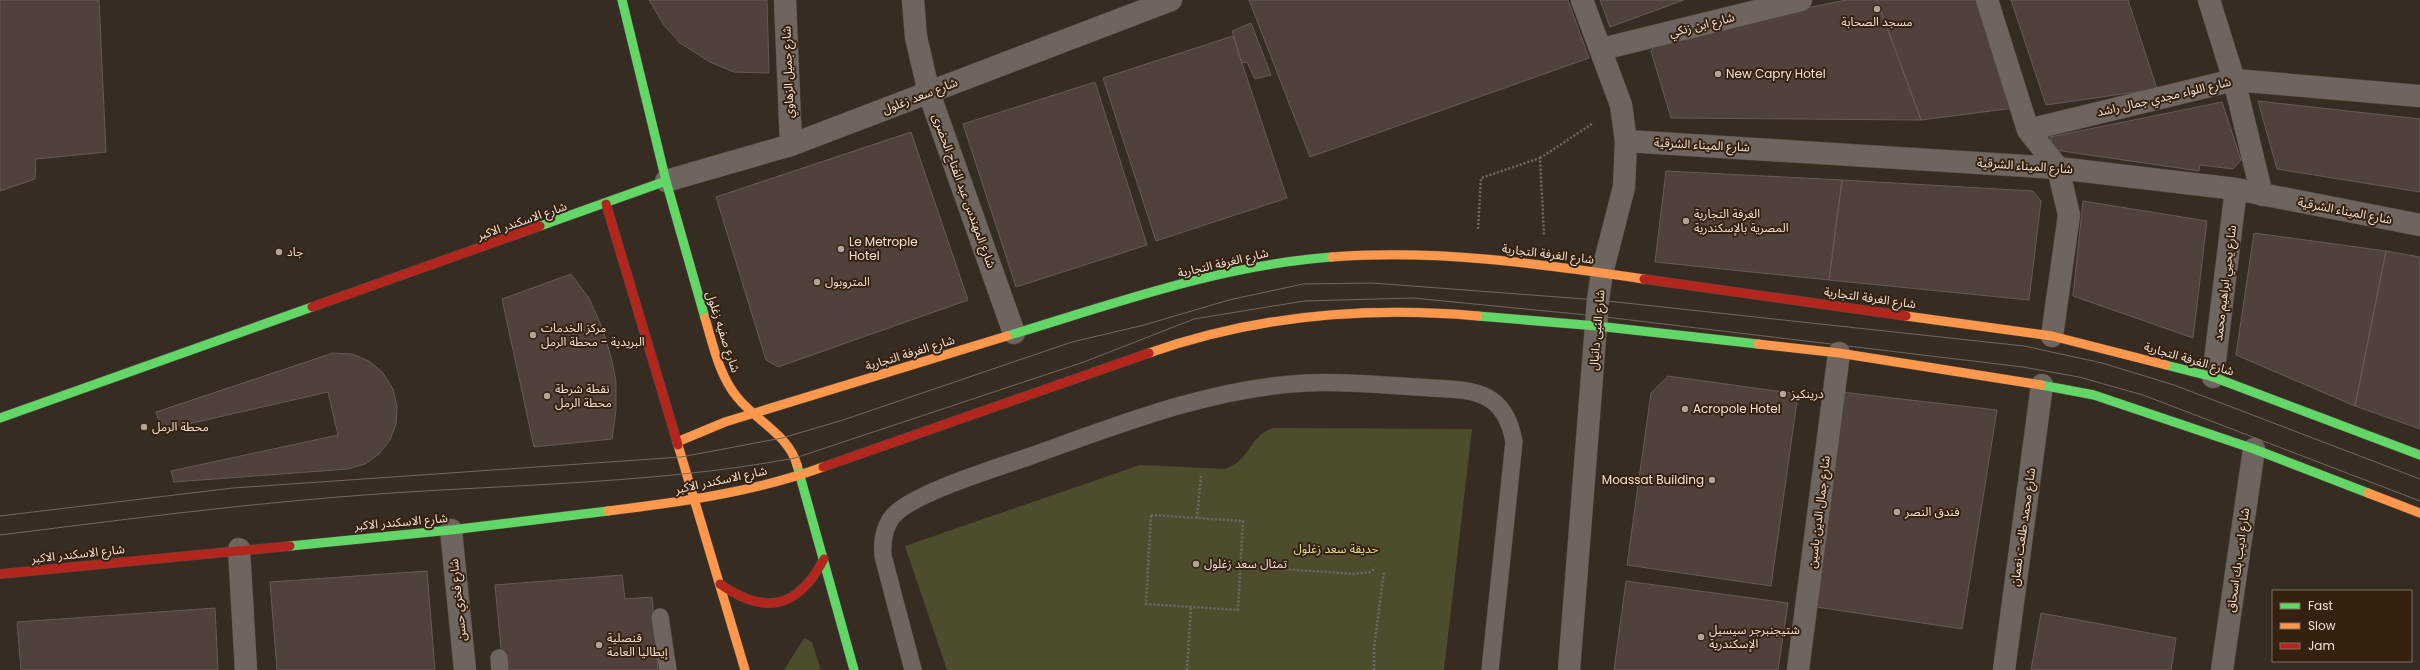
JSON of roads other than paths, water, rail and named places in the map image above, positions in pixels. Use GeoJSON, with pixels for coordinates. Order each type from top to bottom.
{"type":"FeatureCollection","features":[{"type":"Feature","properties":{"kind":"main road","name":"شارع صفيه زغلول"},"geometry":{"type":"LineString","coordinates":[[622,0],[666,181],[722,372],[736,396],[752,414],[782,438],[795,458],[801,475],[854,670]]}},
{"type":"Feature","properties":{"kind":"main road","name":"شارع الاسكندر الاكبر"},"geometry":{"type":"LineString","coordinates":[[0,418],[606,204],[666,181]]}},
{"type":"Feature","properties":{"kind":"main road"},"geometry":{"type":"LineString","coordinates":[[606,204],[745,670]]}},
{"type":"Feature","properties":{"kind":"main road","name":"شارع الغرفة التجارية"},"geometry":{"type":"LineString","coordinates":[[677,442],[702,430],[752,414],[1127,299],[1275,264],[1347,256],[1401,255],[1476,258],[1545,265],[2052,336],[2214,377],[2420,455]]}},
{"type":"Feature","properties":{"kind":"main road"},"geometry":{"type":"LineString","coordinates":[[801,475],[1182,342],[1271,321],[1363,312],[1447,313],[1596,326],[1839,353],[2042,384],[2094,395],[2254,449],[2420,513]]}},
{"type":"Feature","properties":{"kind":"main road","name":"شارع الاسكندر الاكبر"},"geometry":{"type":"LineString","coordinates":[[0,574],[239,549],[451,530],[694,500],[801,475]]}},
{"type":"Feature","properties":{"kind":"main road"},"geometry":{"type":"LineString","coordinates":[[720,584],[734,596],[752,603],[770,604],[789,600],[805,590],[817,576],[824,559]]}},
{"type":"Feature","properties":{"kind":"street","name":"شارع جميل الزهاوي"},"geometry":{"type":"LineString","coordinates":[[785,0],[791,145]]}},
{"type":"Feature","properties":{"kind":"street","name":"شارع المهندس عبد الفتاح الحضرى"},"geometry":{"type":"LineString","coordinates":[[913,0],[916,37],[929,93],[1014,333]]}},
{"type":"Feature","properties":{"kind":"street","name":"شارع سعد زغلول"},"geometry":{"type":"LineString","coordinates":[[666,181],[791,145],[1171,0]]}},
{"type":"Feature","properties":{"kind":"street","name":"شارع النبى دانيال"},"geometry":{"type":"LineString","coordinates":[[1569,670],[1596,326],[1602,273],[1624,187],[1626,140],[1622,105],[1602,49],[1582,0]]}},
{"type":"Feature","properties":{"kind":"street","name":"شارع ابن زنكي"},"geometry":{"type":"LineString","coordinates":[[1602,49],[1801,0]]}},
{"type":"Feature","properties":{"kind":"street"},"geometry":{"type":"LineString","coordinates":[[1987,0],[2028,130],[2058,168],[2069,215],[2052,336]]}},
{"type":"Feature","properties":{"kind":"street"},"geometry":{"type":"LineString","coordinates":[[2209,0],[2234,80],[2262,195]]}},
{"type":"Feature","properties":{"kind":"street","name":"شارع اللواء مجدي جمال راشد"},"geometry":{"type":"LineString","coordinates":[[2028,130],[2234,80],[2420,96]]}},
{"type":"Feature","properties":{"kind":"street","name":"شارع الميناء الشرقية"},"geometry":{"type":"LineString","coordinates":[[1626,140],[2058,168],[2236,190],[2420,225]]}},
{"type":"Feature","properties":{"kind":"street","name":"شارع يحيي ابراهيم محمد"},"geometry":{"type":"LineString","coordinates":[[2214,377],[2236,190]]}},
{"type":"Feature","properties":{"kind":"street","name":"شارع جمال الدين ياسين"},"geometry":{"type":"LineString","coordinates":[[1798,670],[1839,353]]}},
{"type":"Feature","properties":{"kind":"street","name":"شارع محمد طلعت نعمان"},"geometry":{"type":"LineString","coordinates":[[2004,670],[2042,384]]}},
{"type":"Feature","properties":{"kind":"street","name":"شارع اديب بك اسحاق"},"geometry":{"type":"LineString","coordinates":[[2222,670],[2254,449]]}},
{"type":"Feature","properties":{"kind":"street","name":"شارع فخري حسن"},"geometry":{"type":"LineString","coordinates":[[451,530],[465,670]]}},
{"type":"Feature","properties":{"kind":"street"},"geometry":{"type":"LineString","coordinates":[[239,549],[246,670]]}},
{"type":"Feature","properties":{"kind":"lane"},"geometry":{"type":"LineString","coordinates":[[913,670],[883,556],[882,542],[886,528],[894,516],[905,507],[976,475],[1165,409],[1255,388],[1320,383],[1356,383],[1468,392],[1486,396],[1501,407],[1511,423],[1514,442],[1490,670]]}},
{"type":"Feature","properties":{"kind":"lane"},"geometry":{"type":"LineString","coordinates":[[660,617],[668,670]]}},
{"type":"Feature","properties":{"kind":"tram line"},"geometry":{"type":"LineString","coordinates":[[0,516],[233,488],[681,457],[782,438],[843,420],[1072,342],[1144,325],[1229,300],[1303,284],[1372,283],[1598,300],[2024,346],[2102,363],[2174,385],[2420,479]]}},
{"type":"Feature","properties":{"kind":"tram line"},"geometry":{"type":"LineString","coordinates":[[0,535],[254,505],[396,493],[625,479],[739,467],[795,458],[1084,362],[1194,319],[1304,301],[1413,298],[1597,316],[2023,367],[2079,377],[2143,395],[2420,501]]}},
{"type":"Feature","properties":{"kind":"place","name":"مسجد الصحابة"},"geometry":{"type":"Point","coordinates":[1877,9]}},
{"type":"Feature","properties":{"kind":"place","name":"New Capry Hotel"},"geometry":{"type":"Point","coordinates":[1718,74]}},
{"type":"Feature","properties":{"kind":"place","name":"الغرفة التجارية المصرية بالإسكندرية"},"geometry":{"type":"Point","coordinates":[1686,221]}},
{"type":"Feature","properties":{"kind":"place","name":"Le Metrople Hotel"},"geometry":{"type":"Point","coordinates":[841,249]}},
{"type":"Feature","properties":{"kind":"place","name":"جاد"},"geometry":{"type":"Point","coordinates":[279,252]}},
{"type":"Feature","properties":{"kind":"place","name":"المتروبول"},"geometry":{"type":"Point","coordinates":[817,282]}},
{"type":"Feature","properties":{"kind":"place","name":"مركز الخدمات البريدية - محطة الرمل"},"geometry":{"type":"Point","coordinates":[533,335]}},
{"type":"Feature","properties":{"kind":"place","name":"درينكيز"},"geometry":{"type":"Point","coordinates":[1783,394]}},
{"type":"Feature","properties":{"kind":"place","name":"نقطة شرطة محطة الرمل"},"geometry":{"type":"Point","coordinates":[547,396]}},
{"type":"Feature","properties":{"kind":"place","name":"Acropole Hotel"},"geometry":{"type":"Point","coordinates":[1685,409]}},
{"type":"Feature","properties":{"kind":"place","name":"محطة الرمل"},"geometry":{"type":"Point","coordinates":[144,427]}},
{"type":"Feature","properties":{"kind":"place","name":"Moassat Building"},"geometry":{"type":"Point","coordinates":[1712,480]}},
{"type":"Feature","properties":{"kind":"place","name":"فندق النصر"},"geometry":{"type":"Point","coordinates":[1897,512]}},
{"type":"Feature","properties":{"kind":"place","name":"تمثال سعد زغلول"},"geometry":{"type":"Point","coordinates":[1196,564]}},
{"type":"Feature","properties":{"kind":"place","name":"شتيجنبرجر سيسيل الإسكندرية"},"geometry":{"type":"Point","coordinates":[1701,637]}},
{"type":"Feature","properties":{"kind":"place","name":"قنصلية إيطاليا العامة"},"geometry":{"type":"Point","coordinates":[599,645]}},
{"type":"Feature","properties":{"kind":"park label","name":"حديقة سعد زغلول"},"geometry":{"type":"Point","coordinates":[1336,549]}}]}
